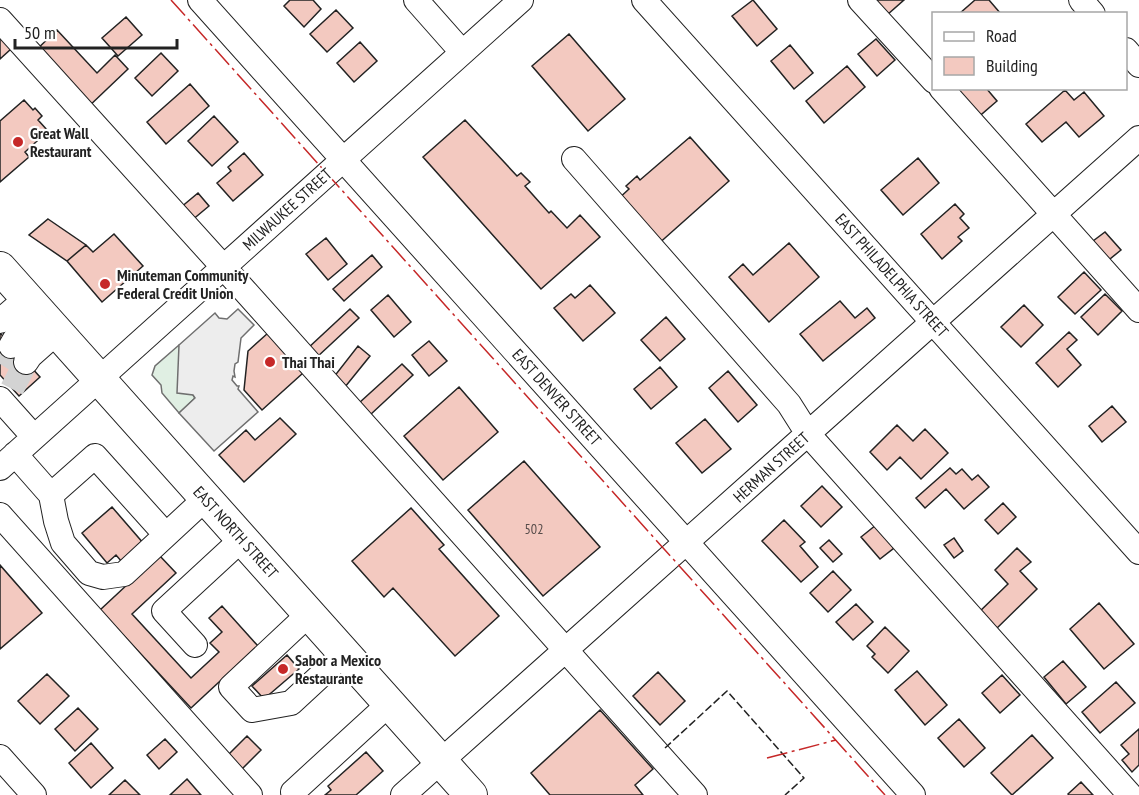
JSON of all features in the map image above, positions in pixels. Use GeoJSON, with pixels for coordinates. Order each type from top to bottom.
{"type":"FeatureCollection","features":[{"type":"Feature","properties":{"kind":"main road","name":"EAST NORTH STREET"},"geometry":{"type":"LineString","coordinates":[[23,298],[100,379],[471,795]]}},
{"type":"Feature","properties":{"kind":"street","name":"EAST DENVER STREET"},"geometry":{"type":"LineString","coordinates":[[200,0],[913,795]]}},
{"type":"Feature","properties":{"kind":"street"},"geometry":{"type":"LineString","coordinates":[[416,0],[462,52]]}},
{"type":"Feature","properties":{"kind":"street","name":"MILWAUKEE STREET"},"geometry":{"type":"LineString","coordinates":[[8,461],[521,0]]}},
{"type":"Feature","properties":{"kind":"street","name":"EAST PHILADELPHIA STREET"},"geometry":{"type":"LineString","coordinates":[[644,0],[1139,552]]}},
{"type":"Feature","properties":{"kind":"street"},"geometry":{"type":"LineString","coordinates":[[860,0],[932,80]]}},
{"type":"Feature","properties":{"kind":"street"},"geometry":{"type":"LineString","coordinates":[[1081,0],[1091,12]]}},
{"type":"Feature","properties":{"kind":"street"},"geometry":{"type":"LineString","coordinates":[[0,20],[224,267],[695,795]]}},
{"type":"Feature","properties":{"kind":"street"},"geometry":{"type":"LineString","coordinates":[[1127,52],[1139,65]]}},
{"type":"Feature","properties":{"kind":"street"},"geometry":{"type":"LineString","coordinates":[[942,90],[1139,310]]}},
{"type":"Feature","properties":{"kind":"street","name":"HERMAN STREET"},"geometry":{"type":"LineString","coordinates":[[404,795],[1139,138]]}},
{"type":"Feature","properties":{"kind":"street"},"geometry":{"type":"LineString","coordinates":[[574,159],[789,404],[808,434],[1130,795]]}},
{"type":"Feature","properties":{"kind":"street"},"geometry":{"type":"LineString","coordinates":[[0,321],[23,298]]}},
{"type":"Feature","properties":{"kind":"street"},"geometry":{"type":"LineString","coordinates":[[19,354],[30,356],[23,298]]}},
{"type":"Feature","properties":{"kind":"street"},"geometry":{"type":"LineString","coordinates":[[4,400],[34,437]]}},
{"type":"Feature","properties":{"kind":"street"},"geometry":{"type":"LineString","coordinates":[[51,495],[95,456],[166,535]]}},
{"type":"Feature","properties":{"kind":"street"},"geometry":{"type":"LineString","coordinates":[[8,461],[51,495],[63,543],[89,573],[103,577],[124,574],[206,498]]}},
{"type":"Feature","properties":{"kind":"street"},"geometry":{"type":"LineString","coordinates":[[0,515],[250,795]]}},
{"type":"Feature","properties":{"kind":"street"},"geometry":{"type":"LineString","coordinates":[[195,645],[164,611],[242,538]]}},
{"type":"Feature","properties":{"kind":"street"},"geometry":{"type":"LineString","coordinates":[[309,614],[231,687],[252,710],[291,703],[344,654]]}},
{"type":"Feature","properties":{"kind":"street"},"geometry":{"type":"LineString","coordinates":[[296,795],[293,792],[389,704]]}},
{"type":"Feature","properties":{"kind":"street"},"geometry":{"type":"LineString","coordinates":[[0,757],[34,795]]}},
{"type":"Feature","properties":{"kind":"green space"},"geometry":{"type":"Polygon","coordinates":[[[179,345],[195,398],[179,413],[162,393],[161,385],[152,375],[155,366],[179,345]]]}},
{"type":"Feature","properties":{"kind":"shaded area"},"geometry":{"type":"Polygon","coordinates":[[[238,309],[254,325],[241,338],[238,362],[235,364],[235,377],[233,376],[232,380],[258,412],[214,451],[179,413],[195,398],[193,395],[177,393],[179,345],[215,313],[219,318],[227,319],[238,309]]]}},
{"type":"Feature","properties":{"kind":"building"},"geometry":{"type":"Polygon","coordinates":[[[290,0],[313,0],[321,9],[304,27],[284,6],[290,0]]]}},
{"type":"Feature","properties":{"kind":"building"},"geometry":{"type":"Polygon","coordinates":[[[753,0],[777,29],[757,46],[732,16],[753,0]]]}},
{"type":"Feature","properties":{"kind":"building"},"geometry":{"type":"Polygon","coordinates":[[[874,0],[904,0],[887,15],[874,0]]]}},
{"type":"Feature","properties":{"kind":"building"},"geometry":{"type":"Polygon","coordinates":[[[975,0],[989,0],[999,12],[961,12],[975,0]]]}},
{"type":"Feature","properties":{"kind":"building"},"geometry":{"type":"Polygon","coordinates":[[[336,10],[353,28],[327,52],[310,34],[336,10]]]}},
{"type":"Feature","properties":{"kind":"building"},"geometry":{"type":"Polygon","coordinates":[[[126,17],[142,35],[118,56],[102,38],[126,17]]]}},
{"type":"Feature","properties":{"kind":"building"},"geometry":{"type":"Polygon","coordinates":[[[57,30],[97,73],[115,55],[128,69],[85,110],[32,54],[57,30]]]}},
{"type":"Feature","properties":{"kind":"building"},"geometry":{"type":"Polygon","coordinates":[[[569,34],[625,99],[588,131],[532,66],[569,34]]]}},
{"type":"Feature","properties":{"kind":"building"},"geometry":{"type":"Polygon","coordinates":[[[0,36],[11,49],[0,59],[0,36]]]}},
{"type":"Feature","properties":{"kind":"building"},"geometry":{"type":"Polygon","coordinates":[[[876,39],[895,60],[877,76],[858,54],[876,39]]]}},
{"type":"Feature","properties":{"kind":"building"},"geometry":{"type":"Polygon","coordinates":[[[360,42],[377,61],[354,82],[337,63],[360,42]]]}},
{"type":"Feature","properties":{"kind":"building"},"geometry":{"type":"Polygon","coordinates":[[[790,45],[813,73],[794,89],[771,61],[790,45]]]}},
{"type":"Feature","properties":{"kind":"building"},"geometry":{"type":"Polygon","coordinates":[[[161,53],[178,71],[152,96],[135,78],[161,53]]]}},
{"type":"Feature","properties":{"kind":"building"},"geometry":{"type":"Polygon","coordinates":[[[847,66],[865,87],[824,123],[806,101],[847,66]]]}},
{"type":"Feature","properties":{"kind":"building"},"geometry":{"type":"Polygon","coordinates":[[[190,84],[209,106],[166,144],[147,122],[190,84]]]}},
{"type":"Feature","properties":{"kind":"building"},"geometry":{"type":"Polygon","coordinates":[[[957,90],[988,90],[997,101],[976,119],[957,90]]]}},
{"type":"Feature","properties":{"kind":"building"},"geometry":{"type":"Polygon","coordinates":[[[1065,90],[1074,100],[1084,92],[1104,116],[1079,137],[1066,122],[1042,142],[1026,124],[1065,90]]]}},
{"type":"Feature","properties":{"kind":"building","name":"Great Wall Restaurant"},"geometry":{"type":"Polygon","coordinates":[[[24,100],[42,116],[38,120],[48,131],[25,152],[29,157],[0,182],[0,121],[24,100]]]}},
{"type":"Feature","properties":{"kind":"building"},"geometry":{"type":"Polygon","coordinates":[[[214,116],[238,142],[212,166],[188,141],[214,116]]]}},
{"type":"Feature","properties":{"kind":"building"},"geometry":{"type":"Polygon","coordinates":[[[465,120],[517,176],[521,173],[530,182],[525,186],[549,213],[551,211],[567,228],[580,215],[600,237],[541,289],[423,157],[465,120]]]}},
{"type":"Feature","properties":{"kind":"building"},"geometry":{"type":"Polygon","coordinates":[[[690,137],[729,181],[656,246],[616,201],[629,189],[626,186],[637,176],[640,180],[690,137]]]}},
{"type":"Feature","properties":{"kind":"building"},"geometry":{"type":"Polygon","coordinates":[[[244,153],[263,175],[233,201],[217,183],[231,171],[228,167],[244,153]]]}},
{"type":"Feature","properties":{"kind":"building"},"geometry":{"type":"Polygon","coordinates":[[[918,158],[939,183],[903,215],[881,190],[918,158]]]}},
{"type":"Feature","properties":{"kind":"building"},"geometry":{"type":"Polygon","coordinates":[[[198,193],[209,206],[191,221],[180,208],[198,193]]]}},
{"type":"Feature","properties":{"kind":"building"},"geometry":{"type":"Polygon","coordinates":[[[955,204],[964,214],[960,218],[969,228],[958,237],[962,241],[942,259],[921,234],[955,204]]]}},
{"type":"Feature","properties":{"kind":"building"},"geometry":{"type":"Polygon","coordinates":[[[48,219],[86,245],[67,261],[29,235],[48,219]]]}},
{"type":"Feature","properties":{"kind":"building"},"geometry":{"type":"Polygon","coordinates":[[[1105,232],[1121,250],[1105,263],[1089,244],[1105,232]]]}},
{"type":"Feature","properties":{"kind":"building","name":"Minuteman Community Federal Credit Union"},"geometry":{"type":"Polygon","coordinates":[[[114,234],[143,266],[102,302],[67,261],[86,245],[93,252],[114,234]]]}},
{"type":"Feature","properties":{"kind":"building"},"geometry":{"type":"Polygon","coordinates":[[[326,238],[347,264],[328,280],[306,254],[326,238]]]}},
{"type":"Feature","properties":{"kind":"building"},"geometry":{"type":"Polygon","coordinates":[[[789,243],[819,277],[769,322],[729,277],[743,264],[753,275],[789,243]]]}},
{"type":"Feature","properties":{"kind":"building"},"geometry":{"type":"Polygon","coordinates":[[[372,255],[382,267],[344,301],[333,289],[372,255]]]}},
{"type":"Feature","properties":{"kind":"building"},"geometry":{"type":"Polygon","coordinates":[[[1084,272],[1101,290],[1075,314],[1058,297],[1084,272]]]}},
{"type":"Feature","properties":{"kind":"building"},"geometry":{"type":"Polygon","coordinates":[[[590,285],[615,313],[583,341],[554,308],[571,294],[575,298],[590,285]]]}},
{"type":"Feature","properties":{"kind":"building"},"geometry":{"type":"Polygon","coordinates":[[[1105,294],[1122,311],[1098,335],[1081,317],[1105,294]]]}},
{"type":"Feature","properties":{"kind":"building"},"geometry":{"type":"Polygon","coordinates":[[[388,295],[411,322],[394,337],[371,310],[388,295]]]}},
{"type":"Feature","properties":{"kind":"building"},"geometry":{"type":"Polygon","coordinates":[[[840,301],[855,318],[867,308],[875,318],[823,361],[800,334],[840,301]]]}},
{"type":"Feature","properties":{"kind":"building"},"geometry":{"type":"Polygon","coordinates":[[[1024,305],[1043,325],[1021,347],[1001,327],[1024,305]]]}},
{"type":"Feature","properties":{"kind":"building"},"geometry":{"type":"Polygon","coordinates":[[[350,309],[359,318],[316,358],[307,349],[350,309]]]}},
{"type":"Feature","properties":{"kind":"building"},"geometry":{"type":"Polygon","coordinates":[[[666,317],[685,339],[660,361],[641,340],[666,317]]]}},
{"type":"Feature","properties":{"kind":"building"},"geometry":{"type":"Polygon","coordinates":[[[1069,332],[1077,340],[1067,349],[1081,365],[1058,387],[1036,363],[1069,332]]]}},
{"type":"Feature","properties":{"kind":"building"},"geometry":{"type":"Polygon","coordinates":[[[0,333],[40,377],[19,396],[0,375],[0,333]]]}},
{"type":"Feature","properties":{"kind":"building","name":"Thai Thai"},"geometry":{"type":"Polygon","coordinates":[[[268,333],[303,373],[262,410],[244,390],[248,351],[268,333]]]}},
{"type":"Feature","properties":{"kind":"building"},"geometry":{"type":"Polygon","coordinates":[[[429,341],[447,361],[429,376],[412,355],[429,341]]]}},
{"type":"Feature","properties":{"kind":"building"},"geometry":{"type":"Polygon","coordinates":[[[358,346],[370,356],[345,387],[333,378],[358,346]]]}},
{"type":"Feature","properties":{"kind":"building"},"geometry":{"type":"Polygon","coordinates":[[[402,364],[413,375],[370,415],[359,403],[402,364]]]}},
{"type":"Feature","properties":{"kind":"building"},"geometry":{"type":"Polygon","coordinates":[[[660,367],[677,387],[651,409],[634,389],[660,367]]]}},
{"type":"Feature","properties":{"kind":"building"},"geometry":{"type":"Polygon","coordinates":[[[728,371],[757,405],[738,422],[709,388],[728,371]]]}},
{"type":"Feature","properties":{"kind":"building"},"geometry":{"type":"Polygon","coordinates":[[[459,387],[498,432],[443,480],[404,436],[459,387]]]}},
{"type":"Feature","properties":{"kind":"building"},"geometry":{"type":"Polygon","coordinates":[[[1112,406],[1126,422],[1102,442],[1089,426],[1112,406]]]}},
{"type":"Feature","properties":{"kind":"building"},"geometry":{"type":"Polygon","coordinates":[[[280,418],[296,434],[244,482],[219,455],[246,430],[255,440],[280,418]]]}},
{"type":"Feature","properties":{"kind":"building"},"geometry":{"type":"Polygon","coordinates":[[[705,419],[731,449],[702,473],[676,443],[705,419]]]}},
{"type":"Feature","properties":{"kind":"building"},"geometry":{"type":"Polygon","coordinates":[[[897,425],[913,441],[925,429],[948,453],[921,479],[900,457],[887,470],[870,452],[897,425]]]}},
{"type":"Feature","properties":{"kind":"building"},"geometry":{"type":"Polygon","coordinates":[[[524,461],[600,547],[543,596],[468,510],[524,461]]]}},
{"type":"Feature","properties":{"kind":"building"},"geometry":{"type":"Polygon","coordinates":[[[950,468],[956,474],[962,469],[972,480],[978,475],[989,487],[964,509],[946,489],[925,508],[916,498],[950,468]]]}},
{"type":"Feature","properties":{"kind":"building"},"geometry":{"type":"Polygon","coordinates":[[[822,486],[842,507],[821,527],[801,506],[822,486]]]}},
{"type":"Feature","properties":{"kind":"building"},"geometry":{"type":"Polygon","coordinates":[[[1003,503],[1016,517],[998,534],[985,520],[1003,503]]]}},
{"type":"Feature","properties":{"kind":"building"},"geometry":{"type":"Polygon","coordinates":[[[112,507],[144,544],[122,562],[116,555],[107,563],[82,533],[112,507]]]}},
{"type":"Feature","properties":{"kind":"building"},"geometry":{"type":"Polygon","coordinates":[[[411,508],[444,545],[439,549],[499,616],[455,656],[393,588],[384,597],[352,561],[411,508]]]}},
{"type":"Feature","properties":{"kind":"building"},"geometry":{"type":"Polygon","coordinates":[[[784,520],[805,542],[800,546],[818,567],[801,582],[762,541],[784,520]]]}},
{"type":"Feature","properties":{"kind":"building"},"geometry":{"type":"Polygon","coordinates":[[[876,525],[894,548],[880,559],[861,537],[876,525]]]}},
{"type":"Feature","properties":{"kind":"building"},"geometry":{"type":"Polygon","coordinates":[[[954,538],[963,551],[954,558],[944,545],[954,538]]]}},
{"type":"Feature","properties":{"kind":"building"},"geometry":{"type":"Polygon","coordinates":[[[829,540],[842,554],[833,562],[820,548],[829,540]]]}},
{"type":"Feature","properties":{"kind":"building"},"geometry":{"type":"Polygon","coordinates":[[[1017,548],[1031,562],[1020,571],[1037,589],[993,632],[976,615],[1008,584],[995,570],[1017,548]]]}},
{"type":"Feature","properties":{"kind":"building"},"geometry":{"type":"Polygon","coordinates":[[[159,555],[176,573],[132,614],[191,678],[219,652],[210,643],[222,632],[209,618],[222,606],[258,646],[191,708],[100,610],[159,555]]]}},
{"type":"Feature","properties":{"kind":"building"},"geometry":{"type":"Polygon","coordinates":[[[0,565],[42,613],[0,649],[0,565]]]}},
{"type":"Feature","properties":{"kind":"building"},"geometry":{"type":"Polygon","coordinates":[[[833,571],[851,590],[828,612],[810,593],[833,571]]]}},
{"type":"Feature","properties":{"kind":"building"},"geometry":{"type":"Polygon","coordinates":[[[1099,603],[1134,644],[1104,669],[1070,629],[1099,603]]]}},
{"type":"Feature","properties":{"kind":"building"},"geometry":{"type":"Polygon","coordinates":[[[856,604],[873,622],[853,640],[836,622],[856,604]]]}},
{"type":"Feature","properties":{"kind":"building"},"geometry":{"type":"Polygon","coordinates":[[[885,627],[909,651],[888,673],[872,657],[875,654],[867,646],[885,627]]]}},
{"type":"Feature","properties":{"kind":"building"},"geometry":{"type":"Polygon","coordinates":[[[287,655],[299,669],[264,699],[252,686],[287,655]]]}},
{"type":"Feature","properties":{"kind":"building"},"geometry":{"type":"Polygon","coordinates":[[[1063,661],[1086,687],[1066,704],[1044,677],[1063,661]]]}},
{"type":"Feature","properties":{"kind":"building"},"geometry":{"type":"Polygon","coordinates":[[[917,671],[947,705],[925,725],[895,690],[917,671]]]}},
{"type":"Feature","properties":{"kind":"building"},"geometry":{"type":"Polygon","coordinates":[[[658,672],[685,701],[660,725],[633,696],[658,672]]]}},
{"type":"Feature","properties":{"kind":"building"},"geometry":{"type":"Polygon","coordinates":[[[47,674],[69,696],[40,724],[18,701],[47,674]]]}},
{"type":"Feature","properties":{"kind":"building"},"geometry":{"type":"Polygon","coordinates":[[[1002,675],[1020,695],[1000,713],[982,693],[1002,675]]]}},
{"type":"Feature","properties":{"kind":"building"},"geometry":{"type":"Polygon","coordinates":[[[1116,682],[1135,703],[1100,733],[1082,712],[1116,682]]]}},
{"type":"Feature","properties":{"kind":"building"},"geometry":{"type":"Polygon","coordinates":[[[78,708],[98,729],[75,751],[55,729],[78,708]]]}},
{"type":"Feature","properties":{"kind":"building"},"geometry":{"type":"Polygon","coordinates":[[[600,710],[653,769],[635,785],[643,795],[550,795],[531,773],[600,710]]]}},
{"type":"Feature","properties":{"kind":"building"},"geometry":{"type":"Polygon","coordinates":[[[959,719],[985,748],[964,767],[938,738],[959,719]]]}},
{"type":"Feature","properties":{"kind":"building"},"geometry":{"type":"Polygon","coordinates":[[[1139,729],[1139,765],[1132,772],[1122,760],[1129,754],[1121,745],[1139,729]]]}},
{"type":"Feature","properties":{"kind":"building"},"geometry":{"type":"Polygon","coordinates":[[[1032,735],[1053,758],[1012,795],[991,773],[1032,735]]]}},
{"type":"Feature","properties":{"kind":"building"},"geometry":{"type":"Polygon","coordinates":[[[247,736],[261,750],[242,769],[228,755],[247,736]]]}},
{"type":"Feature","properties":{"kind":"building"},"geometry":{"type":"Polygon","coordinates":[[[165,739],[177,752],[159,769],[147,755],[165,739]]]}},
{"type":"Feature","properties":{"kind":"building"},"geometry":{"type":"Polygon","coordinates":[[[91,743],[113,768],[91,788],[69,763],[91,743]]]}},
{"type":"Feature","properties":{"kind":"building"},"geometry":{"type":"Polygon","coordinates":[[[366,752],[383,771],[356,795],[325,795],[331,790],[328,786],[366,752]]]}},
{"type":"Feature","properties":{"kind":"building"},"geometry":{"type":"Polygon","coordinates":[[[187,779],[201,795],[170,795],[187,779]]]}},
{"type":"Feature","properties":{"kind":"building"},"geometry":{"type":"Polygon","coordinates":[[[125,780],[140,795],[109,795],[125,780]]]}},
{"type":"Feature","properties":{"kind":"building"},"geometry":{"type":"Polygon","coordinates":[[[1081,782],[1093,795],[1068,794],[1081,782]]]}},
{"type":"Feature","properties":{"kind":"tunnel"},"geometry":{"type":"LineString","coordinates":[[0,364],[11,346]]}},
{"type":"Feature","properties":{"kind":"tunnel"},"geometry":{"type":"LineString","coordinates":[[12,389],[26,362]]}},
{"type":"Feature","properties":{"kind":"fence"},"geometry":{"type":"LineString","coordinates":[[665,748],[727,691],[804,778],[785,795]]}},
{"type":"Feature","properties":{"kind":"power"},"geometry":{"type":"LineString","coordinates":[[171,0],[885,795]]}},
{"type":"Feature","properties":{"kind":"power"},"geometry":{"type":"LineString","coordinates":[[767,758],[836,740]]}},
{"type":"Feature","properties":{"kind":"place","name":"Great Wall Restaurant"},"geometry":{"type":"Point","coordinates":[18,142]}},
{"type":"Feature","properties":{"kind":"place","name":"Minuteman Community Federal Credit Union"},"geometry":{"type":"Point","coordinates":[105,284]}},
{"type":"Feature","properties":{"kind":"place","name":"Thai Thai"},"geometry":{"type":"Point","coordinates":[270,362]}},
{"type":"Feature","properties":{"kind":"place","name":"Sabor a Mexico Restaurante"},"geometry":{"type":"Point","coordinates":[283,669]}}]}
